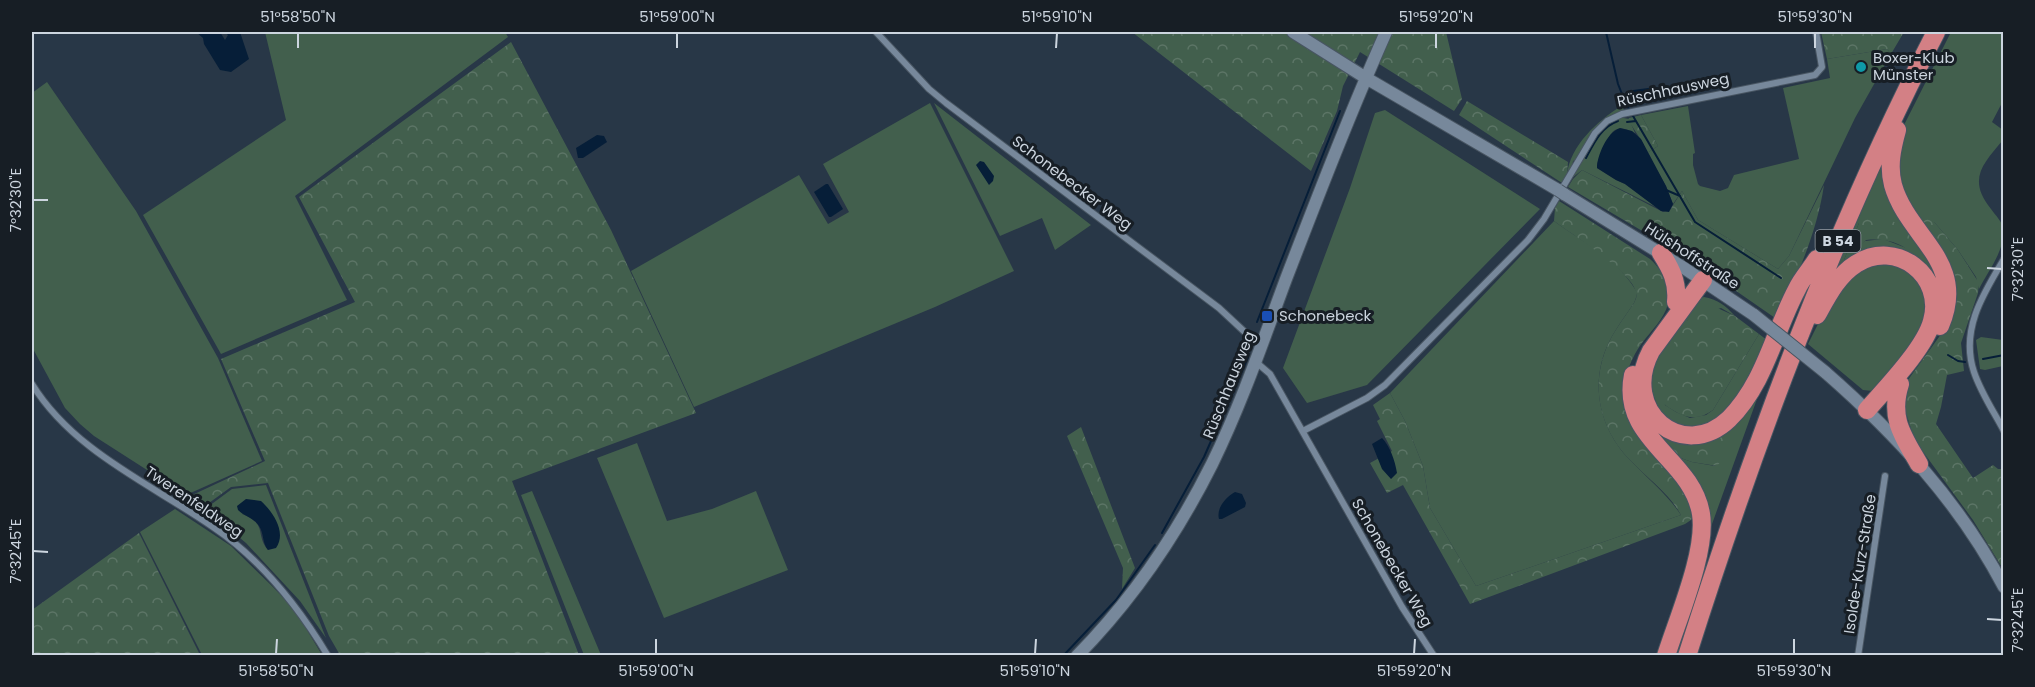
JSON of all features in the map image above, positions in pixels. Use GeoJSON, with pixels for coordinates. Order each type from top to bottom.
{"type":"FeatureCollection","features":[{"type":"Feature","properties":{"kind":"highway","name":"B 54"},"geometry":{"type":"LineString","coordinates":[[1674,656],[1750,431],[1817,259],[1922,32]]}},
{"type":"Feature","properties":{"kind":"highway","name":"B 54"},"geometry":{"type":"LineString","coordinates":[[1687,656],[1762,433],[1836,246],[1862,185],[1936,32]]}},
{"type":"Feature","properties":{"kind":"highway"},"geometry":{"type":"LineString","coordinates":[[1871,414],[1892,399],[1936,334],[1944,316],[1947,298],[1947,281],[1941,264],[1902,204],[1891,176],[1891,153],[1894,139],[1925,53]]}},
{"type":"Feature","properties":{"kind":"highway"},"geometry":{"type":"LineString","coordinates":[[1661,253],[1675,282],[1676,302]]}},
{"type":"Feature","properties":{"kind":"highway"},"geometry":{"type":"LineString","coordinates":[[1762,433],[1782,399],[1818,315],[1840,279],[1851,267],[1864,259],[1878,255],[1891,256],[1915,265],[1926,278],[1934,296],[1933,316],[1924,339],[1871,414]]}},
{"type":"Feature","properties":{"kind":"highway"},"geometry":{"type":"LineString","coordinates":[[1699,277],[1651,351],[1642,372],[1642,394],[1650,413],[1663,425],[1684,434],[1700,434],[1716,428],[1730,418],[1743,402],[1773,348],[1797,289],[1817,259]]}},
{"type":"Feature","properties":{"kind":"highway"},"geometry":{"type":"LineString","coordinates":[[1666,656],[1698,555],[1702,531],[1701,515],[1697,500],[1686,480],[1639,422],[1632,405],[1632,378],[1640,358],[1676,302],[1699,277]]}},
{"type":"Feature","properties":{"kind":"highway"},"geometry":{"type":"LineString","coordinates":[[1900,384],[1895,399],[1895,414],[1900,430],[1919,464]]}},
{"type":"Feature","properties":{"kind":"main road","name":"Hülshoffstraße"},"geometry":{"type":"LineString","coordinates":[[1293,32],[1366,78],[1661,253],[1754,315],[1825,372],[1871,414],[1919,464],[1954,508],[1984,552],[2004,587]]}},
{"type":"Feature","properties":{"kind":"main road","name":"Rüschhausweg"},"geometry":{"type":"LineString","coordinates":[[1077,656],[1122,606],[1172,536],[1213,463],[1386,32]]}},
{"type":"Feature","properties":{"kind":"street","name":"Schonebecker Weg"},"geometry":{"type":"LineString","coordinates":[[876,32],[937,96],[1220,308],[1248,335],[1262,343]]}},
{"type":"Feature","properties":{"kind":"street","name":"Rüschhausweg"},"geometry":{"type":"LineString","coordinates":[[1303,431],[1367,398],[1392,379],[1528,240],[1544,219],[1595,133],[1607,121],[1622,114],[1640,110],[1815,75],[1822,67],[1816,32]]}},
{"type":"Feature","properties":{"kind":"street"},"geometry":{"type":"LineString","coordinates":[[2004,259],[1976,311],[1971,328],[1970,347],[1975,375],[2004,431]]}},
{"type":"Feature","properties":{"kind":"street","name":"Schonebecker Weg"},"geometry":{"type":"LineString","coordinates":[[1255,362],[1263,366],[1270,374],[1402,606],[1434,656]]}},
{"type":"Feature","properties":{"kind":"street","name":"Twerenfeldweg"},"geometry":{"type":"LineString","coordinates":[[32,384],[55,416],[74,434],[105,457],[215,528],[241,548],[279,586],[306,620],[328,656]]}},
{"type":"Feature","properties":{"kind":"street","name":"Isolde-Kurz-Straße"},"geometry":{"type":"LineString","coordinates":[[1857,656],[1885,476]]}},
{"type":"Feature","properties":{"kind":"green space"},"geometry":{"type":"Polygon","coordinates":[[[265,32],[505,32],[508,37],[295,196],[347,300],[221,354],[143,215],[286,120],[265,32]]]}},
{"type":"Feature","properties":{"kind":"green space"},"geometry":{"type":"Polygon","coordinates":[[[1132,32],[1446,32],[1462,99],[1454,111],[1360,52],[1343,86],[1337,111],[1311,171],[1132,32]]]}},
{"type":"Feature","properties":{"kind":"green space"},"geometry":{"type":"Polygon","coordinates":[[[1821,32],[1904,32],[1891,54],[1887,49],[1827,59],[1821,32]]]}},
{"type":"Feature","properties":{"kind":"green space"},"geometry":{"type":"Polygon","coordinates":[[[1951,32],[2003,32],[2003,101],[1992,122],[2003,130],[2003,140],[1984,164],[1979,180],[1984,198],[2002,224],[2003,237],[1996,260],[1979,289],[1976,277],[1958,250],[1935,223],[1915,214],[1899,185],[1898,143],[1905,123],[1951,32]]]}},
{"type":"Feature","properties":{"kind":"green space"},"geometry":{"type":"Polygon","coordinates":[[[511,42],[611,230],[696,413],[512,481],[579,655],[340,655],[329,636],[268,483],[231,487],[202,508],[188,497],[265,461],[221,359],[355,302],[299,197],[511,42]]]}},
{"type":"Feature","properties":{"kind":"green space"},"geometry":{"type":"Polygon","coordinates":[[[1887,49],[1891,54],[1855,118],[1789,256],[1778,269],[1698,220],[1682,191],[1673,204],[1666,186],[1647,153],[1658,146],[1641,115],[1688,106],[1695,153],[1693,154],[1693,165],[1698,184],[1720,191],[1728,188],[1734,175],[1799,159],[1783,88],[1830,78],[1827,59],[1887,49]]]}},
{"type":"Feature","properties":{"kind":"green space"},"geometry":{"type":"Polygon","coordinates":[[[47,82],[136,211],[218,358],[262,461],[186,495],[94,436],[80,424],[65,408],[32,347],[32,93],[47,82]]]}},
{"type":"Feature","properties":{"kind":"green space"},"geometry":{"type":"Polygon","coordinates":[[[1467,101],[1568,162],[1567,175],[1562,183],[1459,115],[1467,101]]]}},
{"type":"Feature","properties":{"kind":"green space"},"geometry":{"type":"Polygon","coordinates":[[[930,103],[1014,271],[935,307],[694,407],[631,271],[799,175],[828,224],[849,212],[823,164],[930,103]]]}},
{"type":"Feature","properties":{"kind":"green space"},"geometry":{"type":"Polygon","coordinates":[[[934,103],[1091,225],[1055,250],[1042,218],[1000,236],[934,103]]]}},
{"type":"Feature","properties":{"kind":"green space"},"geometry":{"type":"Polygon","coordinates":[[[1621,106],[1625,111],[1615,114],[1573,161],[1572,169],[1567,175],[1573,154],[1586,135],[1621,106]]]}},
{"type":"Feature","properties":{"kind":"green space"},"geometry":{"type":"Polygon","coordinates":[[[1385,110],[1540,209],[1367,385],[1307,403],[1283,368],[1350,188],[1375,113],[1385,110]]]}},
{"type":"Feature","properties":{"kind":"green space"},"geometry":{"type":"Polygon","coordinates":[[[1641,115],[1658,146],[1647,153],[1628,120],[1641,115]]]}},
{"type":"Feature","properties":{"kind":"green space"},"geometry":{"type":"Polygon","coordinates":[[[1618,117],[1629,119],[1635,133],[1622,128],[1614,131],[1608,138],[1597,168],[1625,184],[1656,207],[1582,170],[1572,178],[1601,129],[1618,117]]]}},
{"type":"Feature","properties":{"kind":"green space"},"geometry":{"type":"Polygon","coordinates":[[[1884,154],[1928,249],[1938,306],[1892,252],[1821,294],[1884,154]],[[1859,223],[1844,260],[1865,241],[1883,239],[1909,249],[1930,273],[1923,249],[1859,223]]]}},
{"type":"Feature","properties":{"kind":"green space"},"geometry":{"type":"Polygon","coordinates":[[[1582,170],[1663,212],[1670,210],[1682,191],[1698,220],[1778,269],[1789,256],[1824,185],[1817,220],[1778,320],[1693,261],[1568,187],[1582,170]]]}},
{"type":"Feature","properties":{"kind":"green space"},"geometry":{"type":"Polygon","coordinates":[[[1559,201],[1650,259],[1659,268],[1668,286],[1669,298],[1666,309],[1637,350],[1627,372],[1685,488],[1694,515],[1685,524],[1470,604],[1403,485],[1387,493],[1370,463],[1392,451],[1377,421],[1380,419],[1373,405],[1390,393],[1405,421],[1423,466],[1430,508],[1476,586],[1681,515],[1664,493],[1620,448],[1611,435],[1600,405],[1600,374],[1603,358],[1609,342],[1634,303],[1636,293],[1633,285],[1614,265],[1554,221],[1555,208],[1559,201]]]}},
{"type":"Feature","properties":{"kind":"green space"},"geometry":{"type":"Polygon","coordinates":[[[1920,213],[1935,223],[1958,250],[1979,283],[1978,293],[1961,343],[1964,371],[1947,375],[1936,424],[1973,478],[1993,465],[1998,469],[2003,469],[2003,569],[1973,520],[1921,449],[1913,435],[1907,416],[1902,411],[1905,384],[1939,337],[1951,300],[1915,214],[1920,213]]]}},
{"type":"Feature","properties":{"kind":"green space"},"geometry":{"type":"Polygon","coordinates":[[[1869,217],[1885,219],[1907,229],[1922,247],[1940,285],[1917,258],[1901,245],[1891,242],[1866,240],[1849,259],[1844,260],[1859,223],[1862,219],[1869,217]]]}},
{"type":"Feature","properties":{"kind":"green space"},"geometry":{"type":"Polygon","coordinates":[[[1554,221],[1609,260],[1636,291],[1634,303],[1609,342],[1603,358],[1600,373],[1600,405],[1611,435],[1620,448],[1664,493],[1681,515],[1476,586],[1430,508],[1423,466],[1405,421],[1390,393],[1554,221]]]}},
{"type":"Feature","properties":{"kind":"green space"},"geometry":{"type":"Polygon","coordinates":[[[1900,264],[1926,288],[1923,332],[1873,391],[1863,390],[1808,344],[1829,302],[1862,265],[1900,264]]]}},
{"type":"Feature","properties":{"kind":"green space"},"geometry":{"type":"Polygon","coordinates":[[[1704,297],[1713,299],[1735,316],[1721,308],[1688,320],[1661,373],[1665,405],[1690,418],[1706,415],[1713,410],[1759,334],[1771,343],[1738,402],[1701,430],[1662,419],[1646,374],[1697,299],[1704,297]]]}},
{"type":"Feature","properties":{"kind":"green space"},"geometry":{"type":"Polygon","coordinates":[[[1713,306],[1735,316],[1759,334],[1713,410],[1705,415],[1687,417],[1672,410],[1661,401],[1657,387],[1676,338],[1690,317],[1699,308],[1713,306]]]}},
{"type":"Feature","properties":{"kind":"green space"},"geometry":{"type":"Polygon","coordinates":[[[1981,337],[2003,340],[2003,366],[1980,369],[1976,340],[1981,337]]]}},
{"type":"Feature","properties":{"kind":"green space"},"geometry":{"type":"Polygon","coordinates":[[[1766,374],[1707,538],[1678,457],[1715,466],[1728,427],[1766,374]]]}},
{"type":"Feature","properties":{"kind":"green space"},"geometry":{"type":"Polygon","coordinates":[[[1081,427],[1135,568],[1122,589],[1123,568],[1067,436],[1081,427]]]}},
{"type":"Feature","properties":{"kind":"green space"},"geometry":{"type":"Polygon","coordinates":[[[1728,427],[1731,432],[1729,441],[1717,466],[1678,457],[1654,432],[1728,427]]]}},
{"type":"Feature","properties":{"kind":"green space"},"geometry":{"type":"Polygon","coordinates":[[[637,443],[667,521],[712,509],[756,491],[788,570],[664,618],[597,458],[637,443]]]}},
{"type":"Feature","properties":{"kind":"green space"},"geometry":{"type":"Polygon","coordinates":[[[266,485],[326,638],[300,601],[246,543],[205,509],[232,489],[266,485]],[[242,514],[258,526],[268,550],[274,518],[242,514]]]}},
{"type":"Feature","properties":{"kind":"green space"},"geometry":{"type":"Polygon","coordinates":[[[532,491],[601,655],[584,655],[521,495],[532,491]]]}},
{"type":"Feature","properties":{"kind":"green space"},"geometry":{"type":"Polygon","coordinates":[[[175,509],[231,546],[273,587],[295,610],[322,655],[202,655],[140,532],[175,509]]]}},
{"type":"Feature","properties":{"kind":"green space"},"geometry":{"type":"Polygon","coordinates":[[[139,533],[200,655],[32,654],[32,610],[139,533]]]}},
{"type":"Feature","properties":{"kind":"water"},"geometry":{"type":"Polygon","coordinates":[[[196,32],[220,32],[225,40],[228,35],[224,32],[240,32],[249,59],[231,72],[220,70],[204,44],[203,38],[196,32]]]}},
{"type":"Feature","properties":{"kind":"water"},"geometry":{"type":"Polygon","coordinates":[[[1654,89],[1653,100],[1644,102],[1632,100],[1633,90],[1654,89]]]}},
{"type":"Feature","properties":{"kind":"water"},"geometry":{"type":"Polygon","coordinates":[[[1620,128],[1632,131],[1641,139],[1673,204],[1669,212],[1661,211],[1625,184],[1597,168],[1604,145],[1611,134],[1620,128]]]}},
{"type":"Feature","properties":{"kind":"water"},"geometry":{"type":"Polygon","coordinates":[[[597,135],[604,136],[607,142],[583,158],[578,158],[576,148],[597,135]]]}},
{"type":"Feature","properties":{"kind":"water"},"geometry":{"type":"Polygon","coordinates":[[[980,161],[984,162],[994,176],[989,185],[976,165],[980,161]]]}},
{"type":"Feature","properties":{"kind":"water"},"geometry":{"type":"Polygon","coordinates":[[[826,184],[843,209],[831,217],[814,192],[826,184]]]}},
{"type":"Feature","properties":{"kind":"water"},"geometry":{"type":"Polygon","coordinates":[[[1382,438],[1390,449],[1396,468],[1397,473],[1391,479],[1382,469],[1372,444],[1382,438]]]}},
{"type":"Feature","properties":{"kind":"water"},"geometry":{"type":"Polygon","coordinates":[[[1235,492],[1242,494],[1246,503],[1245,507],[1219,519],[1222,503],[1235,492]]]}},
{"type":"Feature","properties":{"kind":"water"},"geometry":{"type":"Polygon","coordinates":[[[246,499],[261,501],[274,516],[280,535],[276,548],[268,550],[259,526],[238,510],[237,506],[246,499]]]}},
{"type":"Feature","properties":{"kind":"waterway"},"geometry":{"type":"LineString","coordinates":[[1606,32],[1618,84],[1626,104],[1695,222],[1781,278]]}},
{"type":"Feature","properties":{"kind":"waterway"},"geometry":{"type":"LineString","coordinates":[[1257,322],[1340,111]]}},
{"type":"Feature","properties":{"kind":"waterway"},"geometry":{"type":"LineString","coordinates":[[1586,158],[1603,131],[1618,121]]}},
{"type":"Feature","properties":{"kind":"waterway"},"geometry":{"type":"LineString","coordinates":[[1627,122],[1636,121]]}},
{"type":"Feature","properties":{"kind":"waterway"},"geometry":{"type":"LineString","coordinates":[[1666,190],[1680,196]]}},
{"type":"Feature","properties":{"kind":"waterway"},"geometry":{"type":"LineString","coordinates":[[1948,355],[1965,362]]}},
{"type":"Feature","properties":{"kind":"waterway"},"geometry":{"type":"LineString","coordinates":[[1983,359],[2004,355]]}},
{"type":"Feature","properties":{"kind":"waterway"},"geometry":{"type":"LineString","coordinates":[[1162,533],[1204,457],[1248,357]]}},
{"type":"Feature","properties":{"kind":"waterway"},"geometry":{"type":"LineString","coordinates":[[1063,656],[1116,600],[1155,545]]}},
{"type":"Feature","properties":{"kind":"place","name":"Boxer-Klub Münster"},"geometry":{"type":"Point","coordinates":[1861,67]}},
{"type":"Feature","properties":{"kind":"place","name":"Schonebeck"},"geometry":{"type":"Point","coordinates":[1267,316]}}]}
